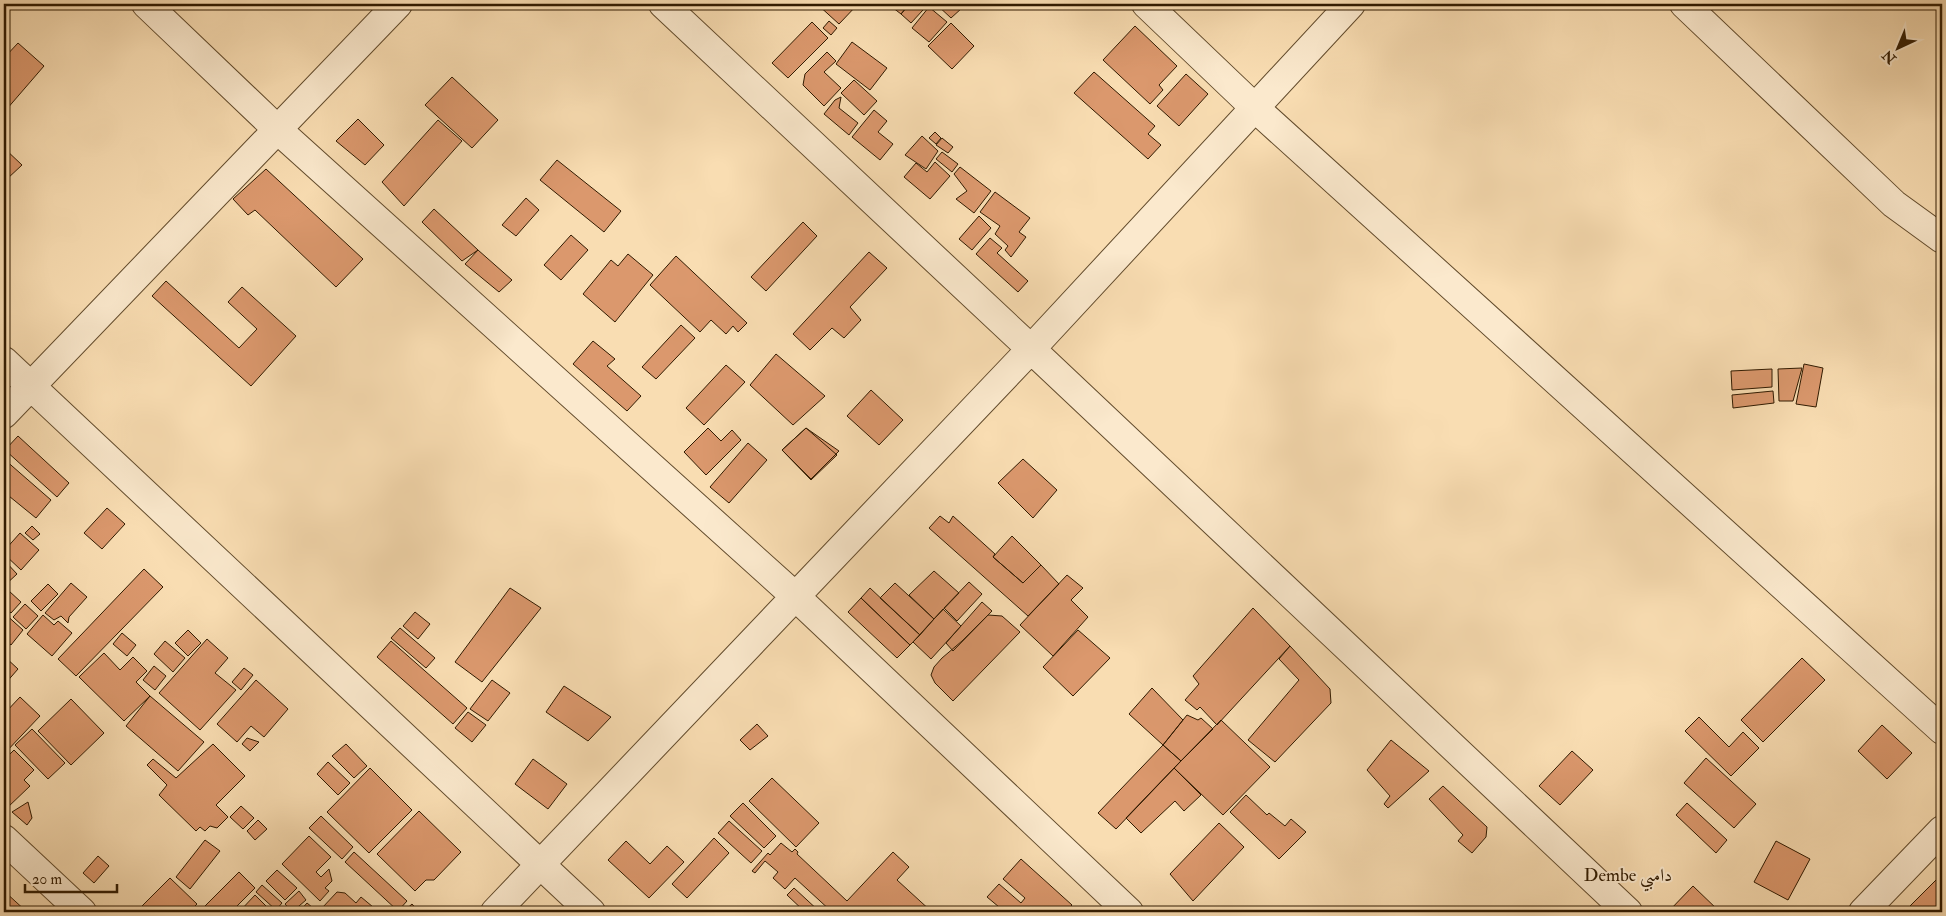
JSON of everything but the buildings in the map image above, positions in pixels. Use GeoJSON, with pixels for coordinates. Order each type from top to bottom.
{"type":"FeatureCollection","features":[{"type":"Feature","properties":{"kind":"street"},"geometry":{"type":"LineString","coordinates":[[146,4],[278,130],[796,597],[1129,912]]}},
{"type":"Feature","properties":{"kind":"street"},"geometry":{"type":"LineString","coordinates":[[4,414],[398,4]]}},
{"type":"Feature","properties":{"kind":"street"},"geometry":{"type":"LineString","coordinates":[[663,4],[1031,348],[1628,912]]}},
{"type":"Feature","properties":{"kind":"street"},"geometry":{"type":"LineString","coordinates":[[1146,4],[1255,108],[1942,730]]}},
{"type":"Feature","properties":{"kind":"street"},"geometry":{"type":"LineString","coordinates":[[495,912],[1031,348],[1351,4]]}},
{"type":"Feature","properties":{"kind":"street"},"geometry":{"type":"LineString","coordinates":[[1684,4],[1894,204],[1942,239]]}},
{"type":"Feature","properties":{"kind":"street"},"geometry":{"type":"LineString","coordinates":[[4,361],[591,912]]}},
{"type":"Feature","properties":{"kind":"street"},"geometry":{"type":"LineString","coordinates":[[1863,912],[1942,830]]}},
{"type":"Feature","properties":{"kind":"street"},"geometry":{"type":"LineString","coordinates":[[4,839],[82,912]]}},
{"type":"Feature","properties":{"kind":"district","name":"Dembe دامبي"},"geometry":{"type":"Point","coordinates":[1628,875]}}]}
